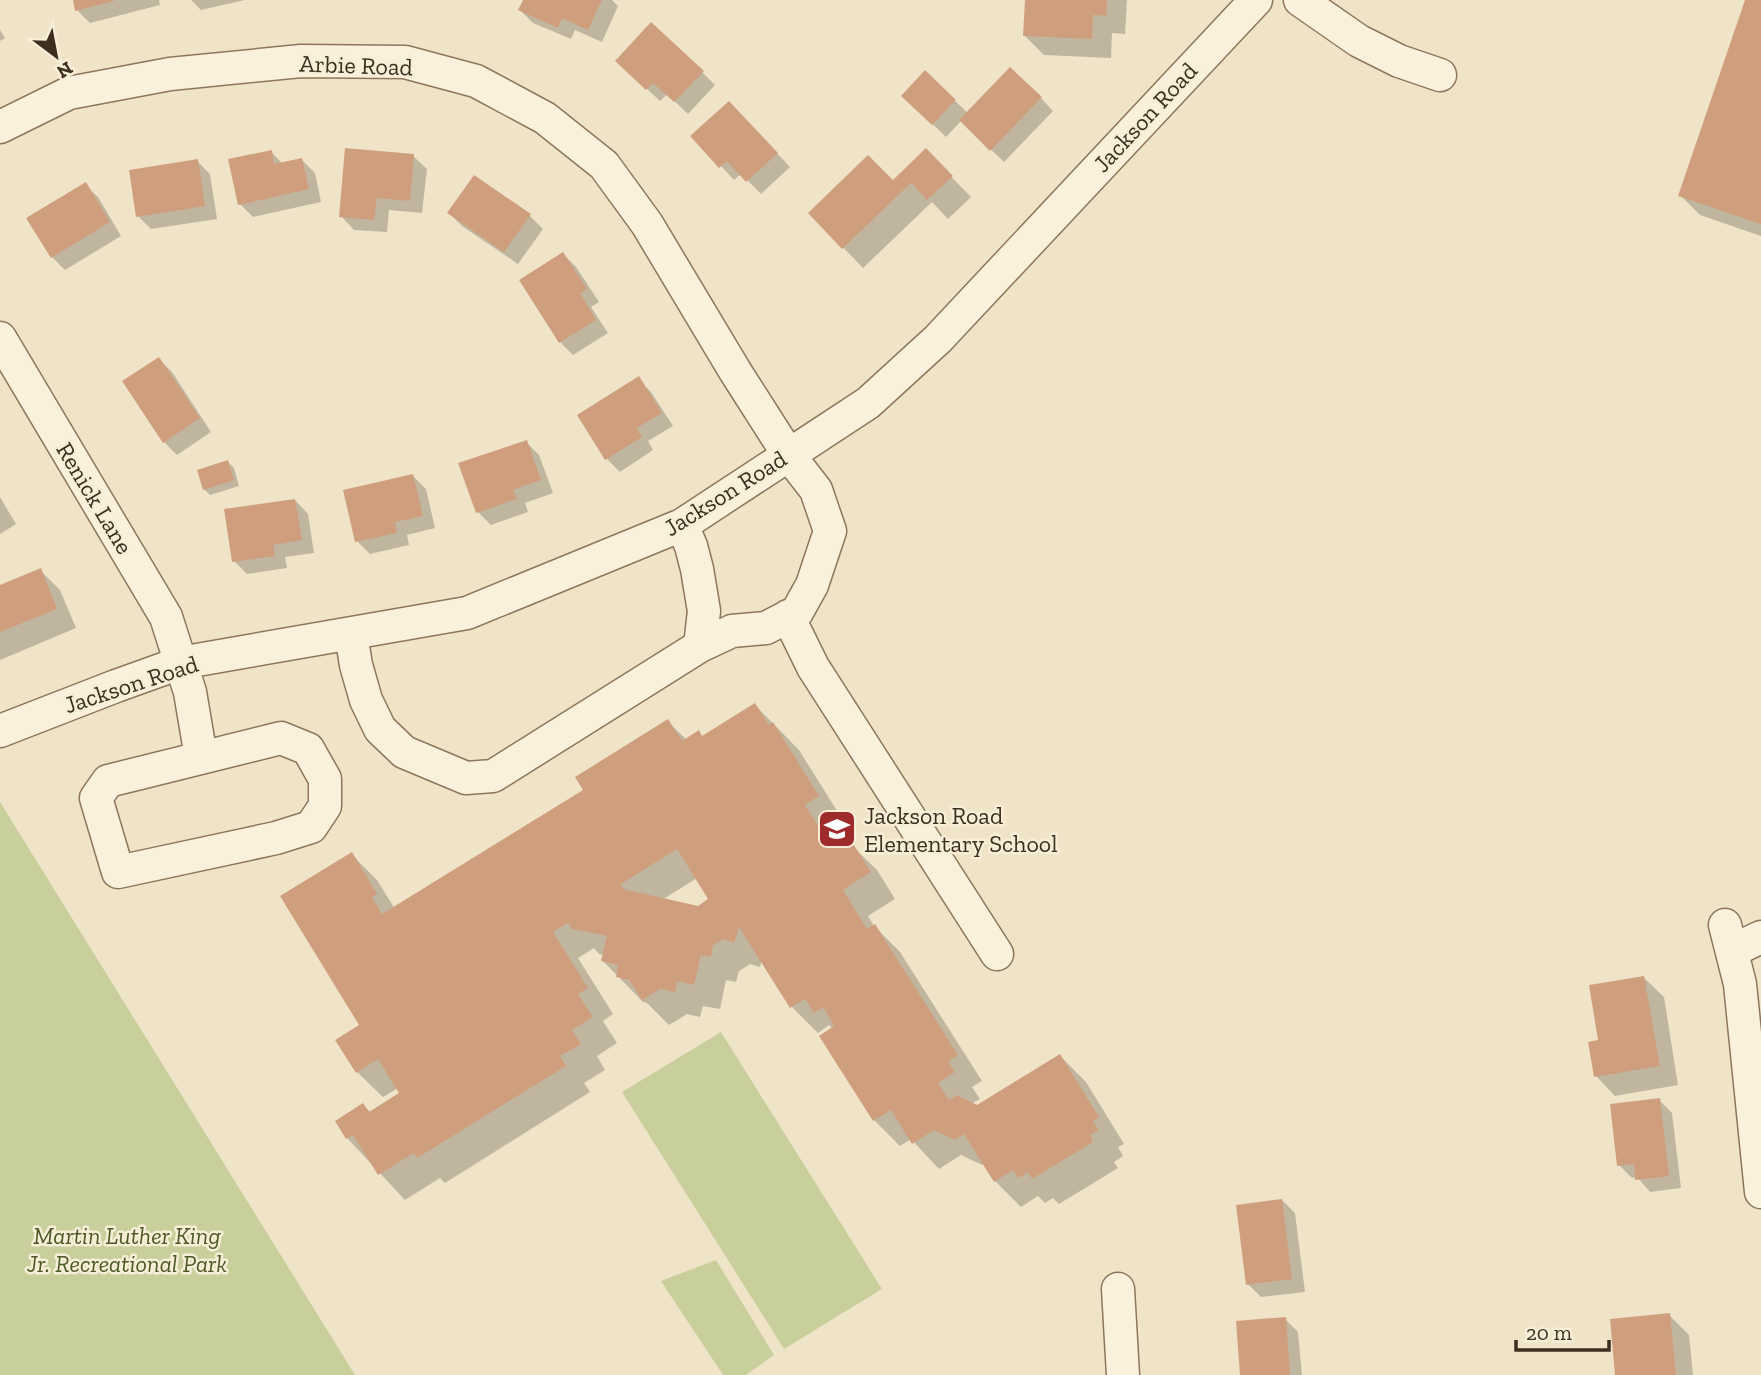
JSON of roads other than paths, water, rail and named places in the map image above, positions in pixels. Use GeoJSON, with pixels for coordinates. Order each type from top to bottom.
{"type":"FeatureCollection","features":[{"type":"Feature","properties":{"kind":"street","name":"Jackson Road"},"geometry":{"type":"LineString","coordinates":[[0,732],[80,699],[180,663],[467,613],[682,525],[868,403],[938,339],[1256,0]]}},
{"type":"Feature","properties":{"kind":"street"},"geometry":{"type":"LineString","coordinates":[[1300,0],[1359,41],[1399,61],[1440,75]]}},
{"type":"Feature","properties":{"kind":"street","name":"Arbie Road"},"geometry":{"type":"LineString","coordinates":[[0,127],[69,93],[170,74],[301,61],[405,62],[476,81],[545,118],[604,165],[647,224],[735,371],[788,454],[816,491],[830,531],[812,585],[797,612],[788,616]]}},
{"type":"Feature","properties":{"kind":"street","name":"Renick Lane"},"geometry":{"type":"LineString","coordinates":[[0,338],[166,617],[190,692],[201,757]]}},
{"type":"Feature","properties":{"kind":"street"},"geometry":{"type":"LineString","coordinates":[[682,525],[697,569],[704,611],[700,646]]}},
{"type":"Feature","properties":{"kind":"street"},"geometry":{"type":"LineString","coordinates":[[351,634],[366,700],[380,729],[404,752],[466,778],[493,776],[700,646],[732,631],[766,628],[788,616],[813,667],[998,954]]}},
{"type":"Feature","properties":{"kind":"street"},"geometry":{"type":"LineString","coordinates":[[281,738],[308,749],[325,779],[326,806],[311,827],[276,838],[118,872],[96,798],[108,780],[201,757],[281,738]]}},
{"type":"Feature","properties":{"kind":"street"},"geometry":{"type":"LineString","coordinates":[[1761,937],[1729,938],[1740,984],[1759,1146],[1761,1192]]}},
{"type":"Feature","properties":{"kind":"street"},"geometry":{"type":"LineString","coordinates":[[1118,1289],[1123,1375]]}},
{"type":"Feature","properties":{"kind":"place","name":"Jackson Road Elementary School"},"geometry":{"type":"Point","coordinates":[837,829]}},
{"type":"Feature","properties":{"kind":"park label","name":"Martin Luther King Jr. Recreational Park"},"geometry":{"type":"Point","coordinates":[127,1249]}}]}
